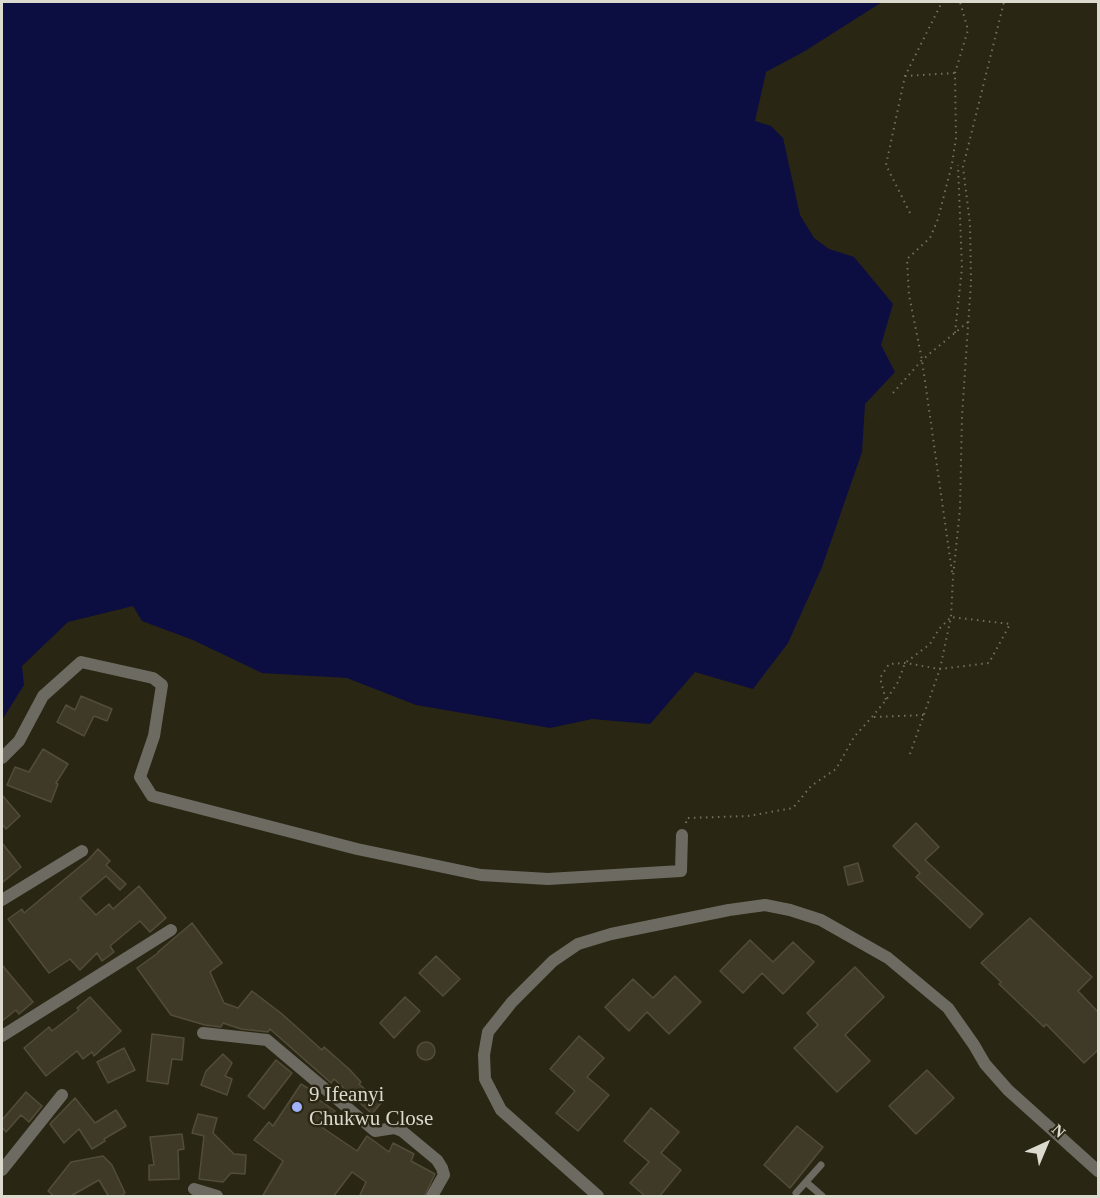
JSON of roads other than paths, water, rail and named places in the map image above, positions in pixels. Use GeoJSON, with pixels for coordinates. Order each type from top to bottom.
{"type":"FeatureCollection","features":[{"type":"Feature","properties":{"kind":"street"},"geometry":{"type":"LineString","coordinates":[[2,758],[19,741],[43,696],[81,662],[153,678],[162,685],[154,736],[140,777],[152,796],[357,849],[481,875],[548,879],[681,871],[682,835]]}},
{"type":"Feature","properties":{"kind":"street"},"geometry":{"type":"LineString","coordinates":[[2,900],[82,851]]}},
{"type":"Feature","properties":{"kind":"street"},"geometry":{"type":"LineString","coordinates":[[598,1197],[501,1110],[485,1079],[484,1054],[488,1032],[512,1002],[553,961],[578,944],[611,934],[765,905],[821,920],[888,958],[948,1008],[985,1064],[1008,1090],[1098,1171]]}},
{"type":"Feature","properties":{"kind":"street"},"geometry":{"type":"LineString","coordinates":[[2,1036],[171,930]]}},
{"type":"Feature","properties":{"kind":"street"},"geometry":{"type":"LineString","coordinates":[[203,1033],[267,1040],[375,1131],[394,1128],[402,1131],[442,1168],[444,1175],[432,1197]]}},
{"type":"Feature","properties":{"kind":"street"},"geometry":{"type":"LineString","coordinates":[[2,1170],[62,1095]]}},
{"type":"Feature","properties":{"kind":"street"},"geometry":{"type":"LineString","coordinates":[[194,1189],[217,1197]]}},
{"type":"Feature","properties":{"kind":"lane"},"geometry":{"type":"LineString","coordinates":[[796,1193],[821,1165]]}},
{"type":"Feature","properties":{"kind":"lane"},"geometry":{"type":"LineString","coordinates":[[806,1182],[822,1197]]}},
{"type":"Feature","properties":{"kind":"place","name":"9 Ifeanyi Chukwu Close"},"geometry":{"type":"Point","coordinates":[297,1107]}}]}
